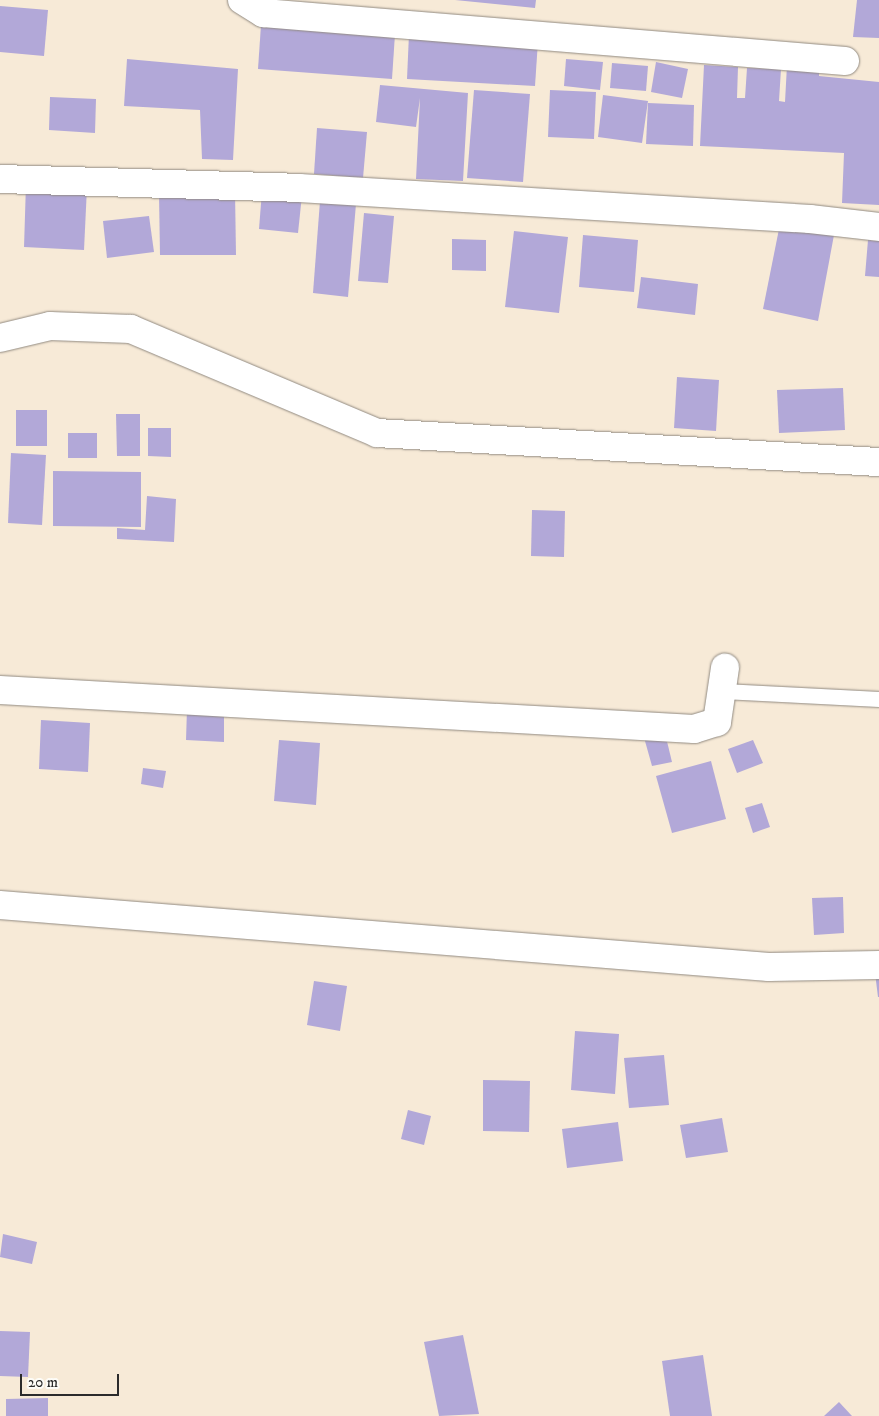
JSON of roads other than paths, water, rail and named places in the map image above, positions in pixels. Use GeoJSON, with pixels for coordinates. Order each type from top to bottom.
{"type":"FeatureCollection","features":[{"type":"Feature","properties":{"kind":"street"},"geometry":{"type":"LineString","coordinates":[[242,0],[263,13],[845,60]]}},
{"type":"Feature","properties":{"kind":"street"},"geometry":{"type":"LineString","coordinates":[[0,178],[299,188],[810,219],[879,227]]}},
{"type":"Feature","properties":{"kind":"street"},"geometry":{"type":"LineString","coordinates":[[0,338],[50,326],[131,329],[377,433],[879,462]]}},
{"type":"Feature","properties":{"kind":"street"},"geometry":{"type":"LineString","coordinates":[[0,690],[694,729],[718,722],[724,680]]}},
{"type":"Feature","properties":{"kind":"street"},"geometry":{"type":"LineString","coordinates":[[0,905],[769,967],[879,965]]}},
{"type":"Feature","properties":{"kind":"lane"},"geometry":{"type":"LineString","coordinates":[[724,680],[879,699]]}}]}
